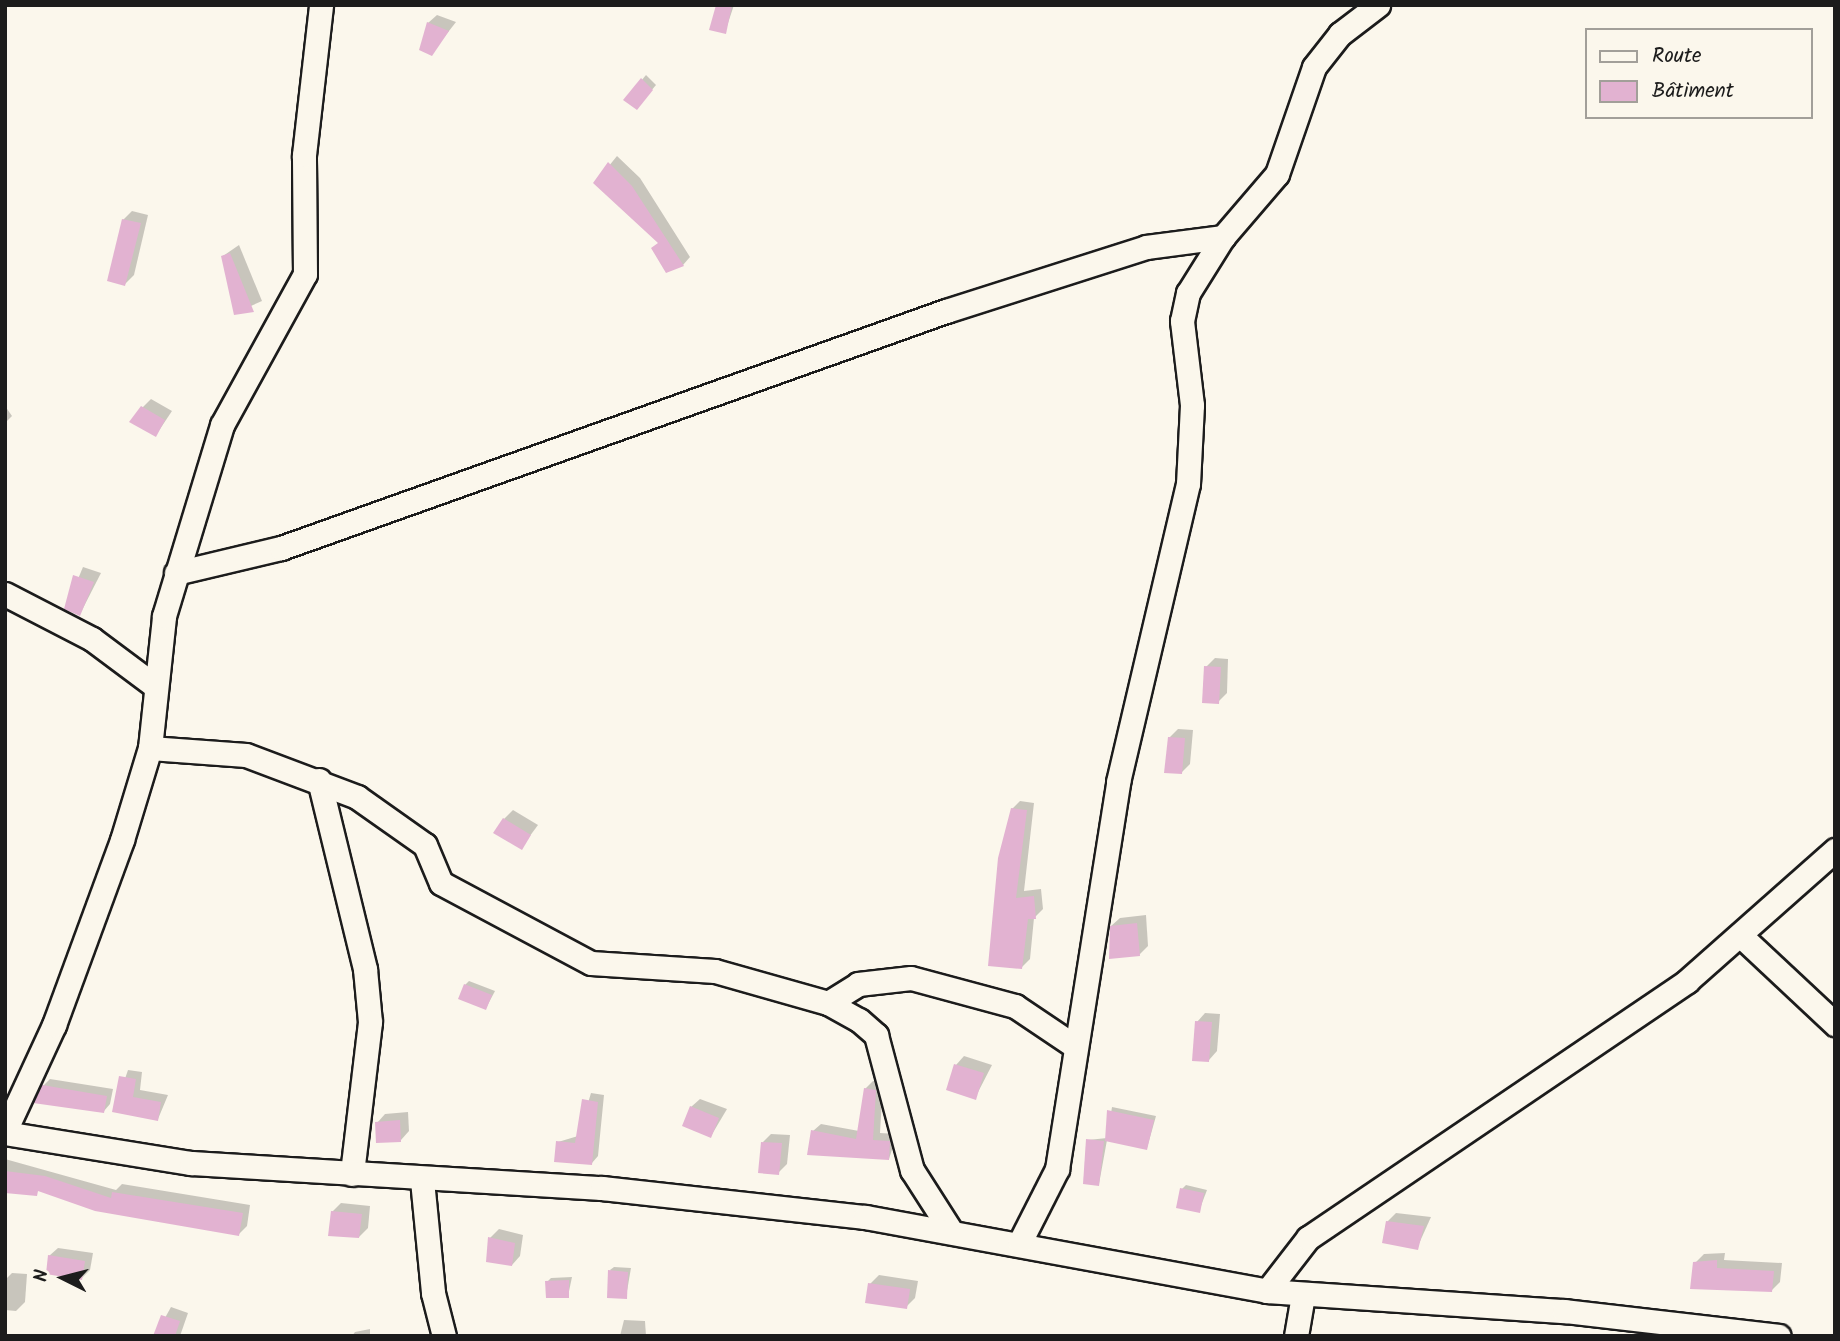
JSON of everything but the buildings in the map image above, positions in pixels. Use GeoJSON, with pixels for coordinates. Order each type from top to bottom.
{"type":"FeatureCollection","features":[{"type":"Feature","properties":{"kind":"street"},"geometry":{"type":"LineString","coordinates":[[321,5],[304,155],[305,274],[222,425],[176,573],[155,686],[150,748],[76,969],[5,1132],[191,1163],[422,1180],[602,1188],[951,1231],[1267,1291],[1564,1311],[1779,1336]]}},
{"type":"Feature","properties":{"kind":"street"},"geometry":{"type":"LineString","coordinates":[[1020,1242],[1057,1169],[1118,782],[1188,484],[1192,405],[1182,321],[1188,293],[1223,237],[1277,174],[1318,60],[1378,5]]}},
{"type":"Feature","properties":{"kind":"street"},"geometry":{"type":"LineString","coordinates":[[176,573],[281,548],[946,311],[1146,247],[1223,237]]}},
{"type":"Feature","properties":{"kind":"street"},"geometry":{"type":"LineString","coordinates":[[5,594],[92,639],[155,686]]}},
{"type":"Feature","properties":{"kind":"street"},"geometry":{"type":"LineString","coordinates":[[150,748],[246,755],[319,780],[356,797],[425,845],[441,883],[591,963],[715,971],[828,1003],[876,1035],[912,1170],[951,1231]]}},
{"type":"Feature","properties":{"kind":"street"},"geometry":{"type":"LineString","coordinates":[[319,780],[365,969],[370,1022],[352,1174]]}},
{"type":"Feature","properties":{"kind":"street"},"geometry":{"type":"LineString","coordinates":[[1267,1291],[1308,1238],[1345,1209],[1687,981],[1835,850]]}},
{"type":"Feature","properties":{"kind":"street"},"geometry":{"type":"LineString","coordinates":[[1741,936],[1835,1024]]}},
{"type":"Feature","properties":{"kind":"street"},"geometry":{"type":"LineString","coordinates":[[828,1003],[858,984],[911,978],[1015,1006],[1076,1047]]}},
{"type":"Feature","properties":{"kind":"street"},"geometry":{"type":"LineString","coordinates":[[422,1180],[433,1293],[444,1336]]}},
{"type":"Feature","properties":{"kind":"street"},"geometry":{"type":"LineString","coordinates":[[1296,1336],[1303,1295]]}}]}
